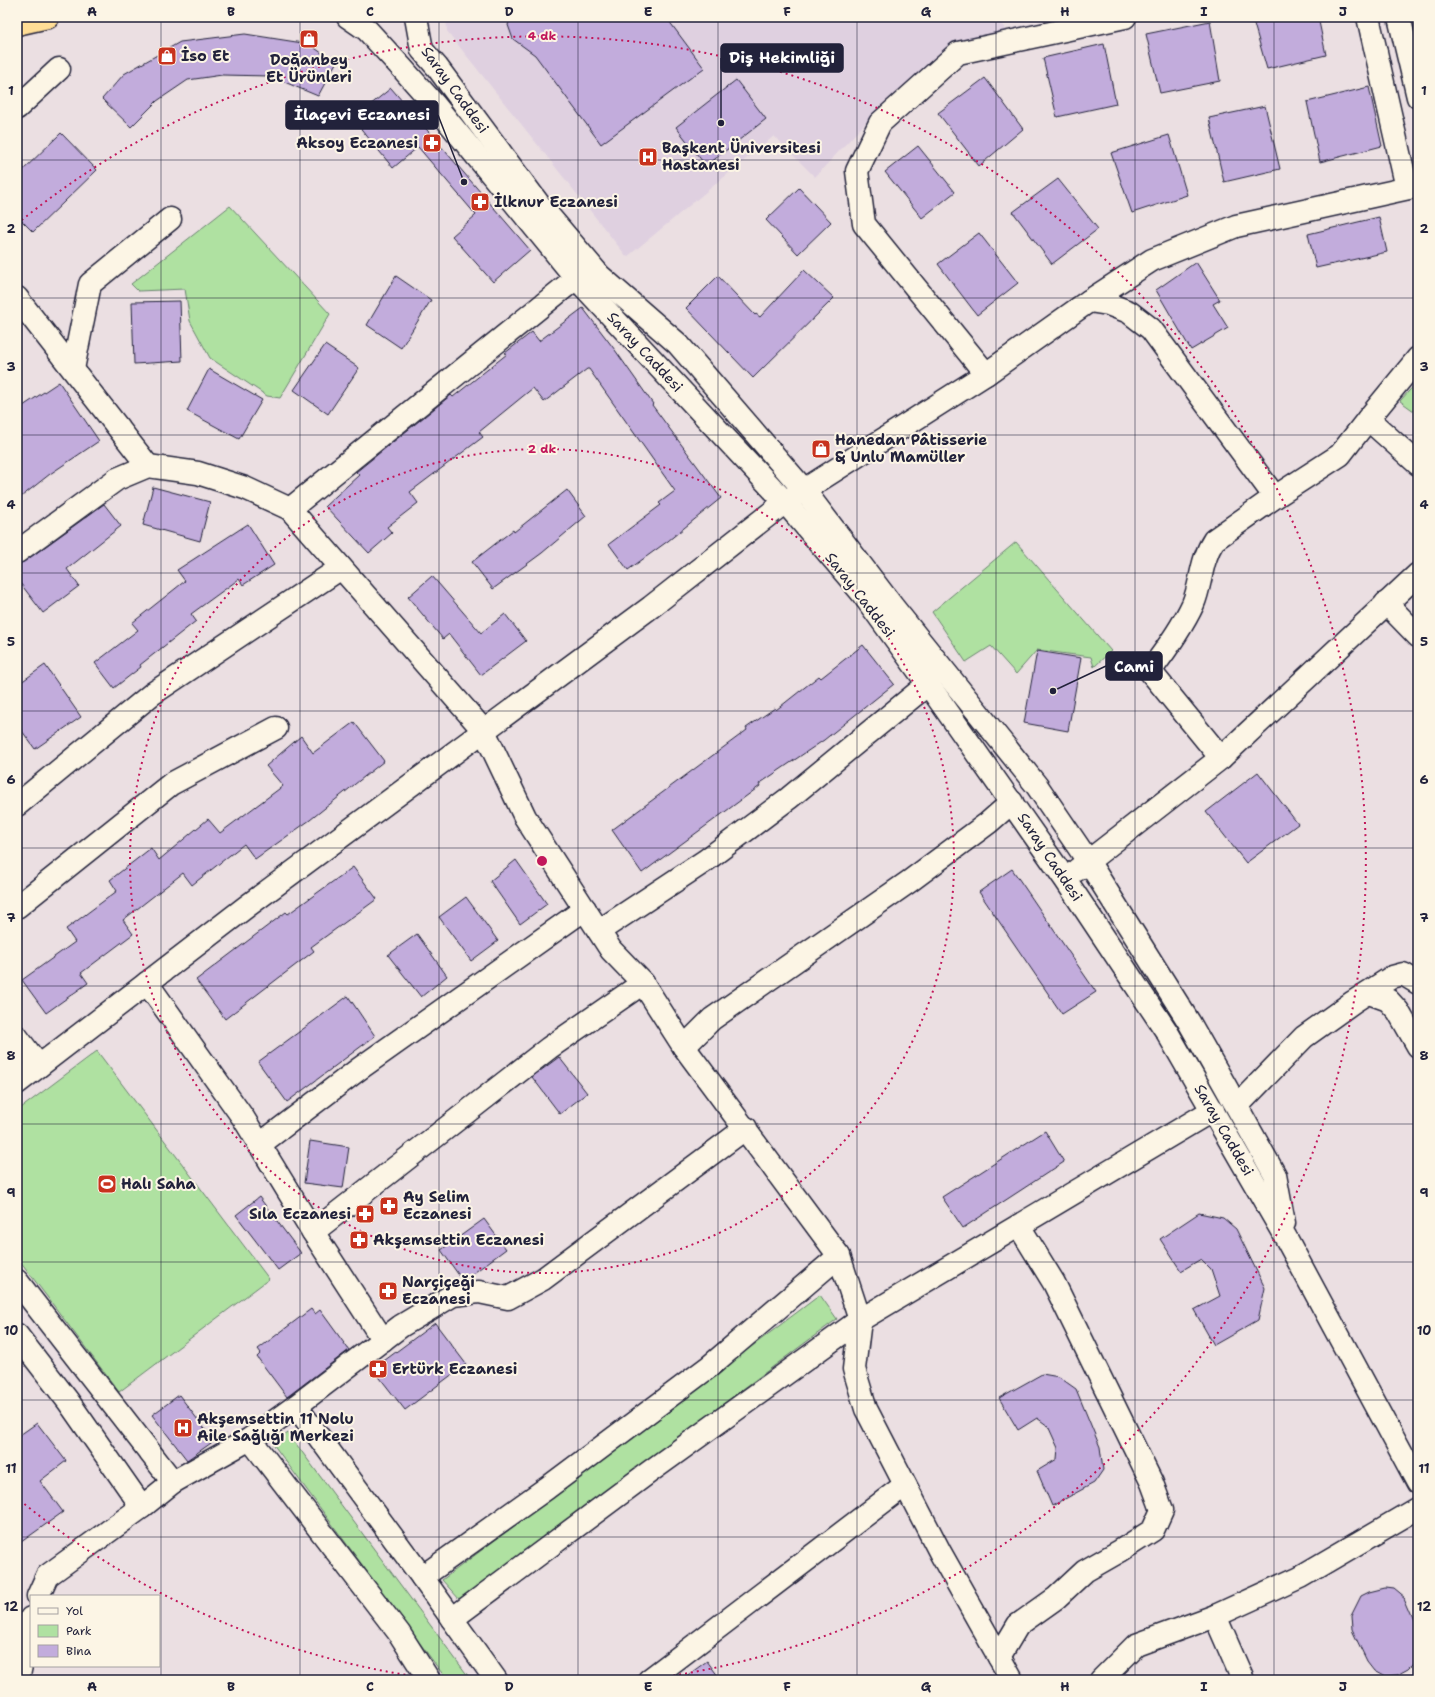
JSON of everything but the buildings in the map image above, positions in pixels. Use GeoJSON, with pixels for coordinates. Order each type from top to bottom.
{"type":"FeatureCollection","features":[{"type":"Feature","properties":{"kind":"highway"},"geometry":{"type":"LineString","coordinates":[[17,24],[48,17]]}},
{"type":"Feature","properties":{"kind":"street","name":"Saray Caddesi"},"geometry":{"type":"LineString","coordinates":[[348,17],[367,30],[434,104],[576,278],[785,502],[862,594],[928,684],[1065,879],[1167,1032],[1286,1238],[1418,1483]]}},
{"type":"Feature","properties":{"kind":"street","name":"Saray Caddesi"},"geometry":{"type":"LineString","coordinates":[[416,17],[422,50],[437,67],[538,203],[600,276],[678,344],[804,490],[893,607],[1037,786],[1088,861],[1189,1022],[1275,1175],[1286,1238]]}},
{"type":"Feature","properties":{"kind":"street"},"geometry":{"type":"LineString","coordinates":[[986,374],[864,224],[857,171],[880,123],[958,53],[1125,17]]}},
{"type":"Feature","properties":{"kind":"street"},"geometry":{"type":"LineString","coordinates":[[17,1083],[252,902],[651,607],[785,502],[986,374],[1089,301],[1152,260],[1236,226],[1413,187],[1368,17]]}},
{"type":"Feature","properties":{"kind":"street"},"geometry":{"type":"LineString","coordinates":[[1399,17],[1418,97]]}},
{"type":"Feature","properties":{"kind":"street"},"geometry":{"type":"LineString","coordinates":[[17,108],[59,69]]}},
{"type":"Feature","properties":{"kind":"street"},"geometry":{"type":"LineString","coordinates":[[73,369],[90,284],[170,219]]}},
{"type":"Feature","properties":{"kind":"street"},"geometry":{"type":"LineString","coordinates":[[290,508],[576,278]]}},
{"type":"Feature","properties":{"kind":"street"},"geometry":{"type":"LineString","coordinates":[[17,298],[148,466]]}},
{"type":"Feature","properties":{"kind":"street"},"geometry":{"type":"LineString","coordinates":[[1089,301],[1108,304],[1129,312],[1151,329],[1276,497]]}},
{"type":"Feature","properties":{"kind":"street"},"geometry":{"type":"LineString","coordinates":[[1221,758],[1150,672],[1177,634],[1193,603],[1207,551],[1214,540],[1340,455],[1418,358]]}},
{"type":"Feature","properties":{"kind":"street"},"geometry":{"type":"LineString","coordinates":[[1368,420],[1418,464]]}},
{"type":"Feature","properties":{"kind":"street"},"geometry":{"type":"LineString","coordinates":[[17,552],[117,479],[148,466],[198,473],[245,488],[290,508],[484,731],[525,817],[611,950],[643,983],[684,1047],[746,1128],[839,1256],[860,1320],[854,1370],[866,1409],[905,1486],[1012,1680]]}},
{"type":"Feature","properties":{"kind":"street"},"geometry":{"type":"LineString","coordinates":[[17,805],[152,694],[341,568]]}},
{"type":"Feature","properties":{"kind":"street"},"geometry":{"type":"LineString","coordinates":[[1065,879],[1221,758],[1418,574]]}},
{"type":"Feature","properties":{"kind":"street"},"geometry":{"type":"LineString","coordinates":[[1386,603],[1418,636]]}},
{"type":"Feature","properties":{"kind":"street"},"geometry":{"type":"LineString","coordinates":[[599,931],[711,857],[789,798],[928,684]]}},
{"type":"Feature","properties":{"kind":"street"},"geometry":{"type":"LineString","coordinates":[[17,907],[171,784],[276,728]]}},
{"type":"Feature","properties":{"kind":"street"},"geometry":{"type":"LineString","coordinates":[[684,1047],[712,1018],[910,881],[988,823],[1012,802]]}},
{"type":"Feature","properties":{"kind":"street"},"geometry":{"type":"LineString","coordinates":[[259,1145],[359,1069],[585,909]]}},
{"type":"Feature","properties":{"kind":"street"},"geometry":{"type":"LineString","coordinates":[[1236,1106],[1304,1037],[1353,1002],[1392,977],[1404,974],[1418,983]]}},
{"type":"Feature","properties":{"kind":"street"},"geometry":{"type":"LineString","coordinates":[[147,983],[244,1119],[313,1232],[383,1340]]}},
{"type":"Feature","properties":{"kind":"street"},"geometry":{"type":"LineString","coordinates":[[313,1232],[549,1048],[643,983]]}},
{"type":"Feature","properties":{"kind":"street"},"geometry":{"type":"LineString","coordinates":[[1369,993],[1388,1000],[1398,1011],[1418,1046]]}},
{"type":"Feature","properties":{"kind":"street"},"geometry":{"type":"LineString","coordinates":[[17,1037],[39,1066]]}},
{"type":"Feature","properties":{"kind":"street"},"geometry":{"type":"LineString","coordinates":[[452,1618],[642,1477],[860,1320],[1213,1110]]}},
{"type":"Feature","properties":{"kind":"street"},"geometry":{"type":"LineString","coordinates":[[38,1595],[47,1576],[142,1507],[173,1482],[250,1439],[401,1326],[453,1295],[479,1292],[508,1298],[543,1279],[746,1128]]}},
{"type":"Feature","properties":{"kind":"street"},"geometry":{"type":"LineString","coordinates":[[999,1657],[1018,1625],[1056,1598],[1085,1571],[1153,1530],[1162,1510],[1152,1484],[1054,1283],[1019,1226]]}},
{"type":"Feature","properties":{"kind":"street"},"geometry":{"type":"LineString","coordinates":[[422,1577],[547,1488],[710,1366],[839,1256]]}},
{"type":"Feature","properties":{"kind":"street"},"geometry":{"type":"LineString","coordinates":[[17,1281],[173,1482]]}},
{"type":"Feature","properties":{"kind":"street"},"geometry":{"type":"LineString","coordinates":[[17,1335],[68,1401],[142,1507]]}},
{"type":"Feature","properties":{"kind":"street"},"geometry":{"type":"LineString","coordinates":[[296,1406],[496,1680]]}},
{"type":"Feature","properties":{"kind":"street"},"geometry":{"type":"LineString","coordinates":[[250,1439],[399,1633],[429,1680]]}},
{"type":"Feature","properties":{"kind":"street"},"geometry":{"type":"LineString","coordinates":[[649,1680],[905,1486]]}},
{"type":"Feature","properties":{"kind":"street"},"geometry":{"type":"LineString","coordinates":[[1102,1680],[1136,1645],[1215,1616],[1300,1577],[1418,1508]]}},
{"type":"Feature","properties":{"kind":"street"},"geometry":{"type":"LineString","coordinates":[[1215,1616],[1243,1680]]}},
{"type":"Feature","properties":{"kind":"street"},"geometry":{"type":"LineString","coordinates":[[18,1680],[30,1623]]}},
{"type":"Feature","properties":{"kind":"shaded area","name":"Başkent Üniversitesi Hastanesi"},"geometry":{"type":"Polygon","coordinates":[[[446,17],[996,17],[1006,30],[971,41],[937,62],[884,103],[815,177],[774,136],[627,257],[447,31],[446,17]]]}},
{"type":"Feature","properties":{"kind":"green space"},"geometry":{"type":"Polygon","coordinates":[[[230,206],[330,314],[280,398],[267,396],[210,358],[190,321],[185,289],[138,291],[131,284],[230,206]]]}},
{"type":"Feature","properties":{"kind":"green space"},"geometry":{"type":"Polygon","coordinates":[[[1418,381],[1418,414],[1400,401],[1418,381]]]}},
{"type":"Feature","properties":{"kind":"green space"},"geometry":{"type":"Polygon","coordinates":[[[1016,542],[1111,651],[1094,667],[1091,657],[1037,650],[1016,674],[991,646],[966,662],[932,612],[1016,542]]]}},
{"type":"Feature","properties":{"kind":"green space","name":"Halı Saha"},"geometry":{"type":"Polygon","coordinates":[[[97,1051],[269,1279],[119,1392],[17,1257],[17,1111],[97,1051]]]}},
{"type":"Feature","properties":{"kind":"green space"},"geometry":{"type":"Polygon","coordinates":[[[820,1295],[837,1319],[460,1600],[442,1580],[820,1295]]]}},
{"type":"Feature","properties":{"kind":"green space"},"geometry":{"type":"Polygon","coordinates":[[[288,1433],[471,1680],[447,1680],[273,1444],[288,1433]]]}},
{"type":"Feature","properties":{"kind":"place","name":"Doğanbey Et Ürünleri"},"geometry":{"type":"Point","coordinates":[309,39]}},
{"type":"Feature","properties":{"kind":"place","name":"İso Et"},"geometry":{"type":"Point","coordinates":[167,56]}},
{"type":"Feature","properties":{"kind":"place","name":"Diş Hekimliği"},"geometry":{"type":"Point","coordinates":[721,123]}},
{"type":"Feature","properties":{"kind":"place","name":"Aksoy Eczanesi"},"geometry":{"type":"Point","coordinates":[432,143]}},
{"type":"Feature","properties":{"kind":"place","name":"Başkent Üniversitesi Hastanesi"},"geometry":{"type":"Point","coordinates":[648,157]}},
{"type":"Feature","properties":{"kind":"place","name":"İlaçevi Eczanesi"},"geometry":{"type":"Point","coordinates":[464,182]}},
{"type":"Feature","properties":{"kind":"place","name":"İlknur Eczanesi"},"geometry":{"type":"Point","coordinates":[480,202]}},
{"type":"Feature","properties":{"kind":"place","name":"Hanedan Pâtisserie & Unlu Mamüller"},"geometry":{"type":"Point","coordinates":[821,449]}},
{"type":"Feature","properties":{"kind":"place","name":"Cami"},"geometry":{"type":"Point","coordinates":[1053,691]}},
{"type":"Feature","properties":{"kind":"place","name":"Halı Saha"},"geometry":{"type":"Point","coordinates":[107,1184]}},
{"type":"Feature","properties":{"kind":"place","name":"Ay Selim Eczanesi"},"geometry":{"type":"Point","coordinates":[389,1206]}},
{"type":"Feature","properties":{"kind":"place","name":"Sıla Eczanesi"},"geometry":{"type":"Point","coordinates":[365,1214]}},
{"type":"Feature","properties":{"kind":"place","name":"Akşemsettin Eczanesi"},"geometry":{"type":"Point","coordinates":[359,1240]}},
{"type":"Feature","properties":{"kind":"place","name":"Narçiçeği Eczanesi"},"geometry":{"type":"Point","coordinates":[388,1291]}},
{"type":"Feature","properties":{"kind":"place","name":"Ertürk Eczanesi"},"geometry":{"type":"Point","coordinates":[378,1369]}},
{"type":"Feature","properties":{"kind":"place","name":"Akşemsettin 11 Nolu Aile Sağlığı Merkezi"},"geometry":{"type":"Point","coordinates":[183,1428]}}]}
